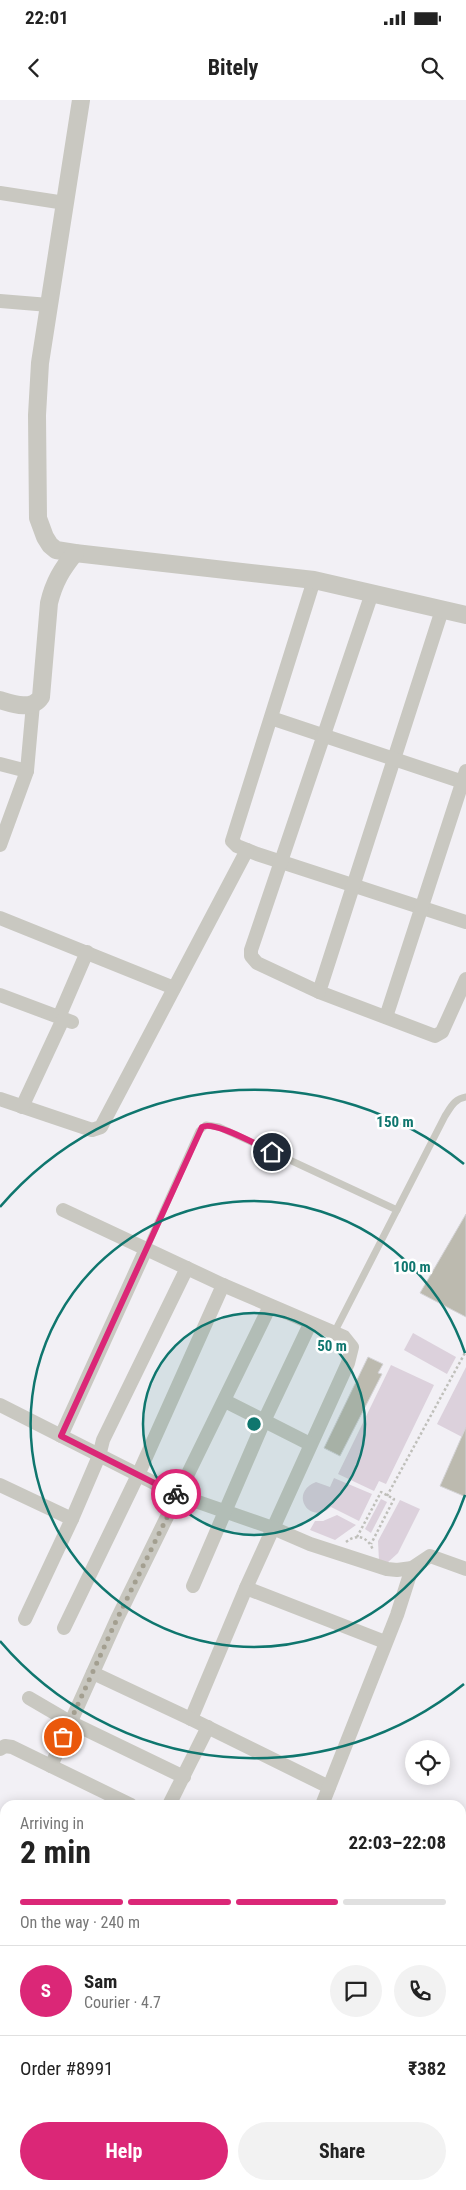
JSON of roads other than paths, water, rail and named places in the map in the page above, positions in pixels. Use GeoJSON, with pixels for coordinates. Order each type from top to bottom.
{"type":"FeatureCollection","features":[{"type":"Feature","properties":{"kind":"street"},"geometry":{"type":"LineString","coordinates":[[81,100],[40,371],[37,415],[37,507],[42,529],[50,545],[56,550],[75,553],[314,580],[466,615]]}},
{"type":"Feature","properties":{"kind":"street"},"geometry":{"type":"LineString","coordinates":[[0,193],[65,203]]}},
{"type":"Feature","properties":{"kind":"street"},"geometry":{"type":"LineString","coordinates":[[0,301],[50,305]]}},
{"type":"Feature","properties":{"kind":"street"},"geometry":{"type":"LineString","coordinates":[[0,700],[22,705],[33,704],[39,701],[42,693],[49,603],[52,588],[60,572],[75,553]]}},
{"type":"Feature","properties":{"kind":"street"},"geometry":{"type":"LineString","coordinates":[[314,580],[231,838],[233,844],[466,922]]}},
{"type":"Feature","properties":{"kind":"street"},"geometry":{"type":"LineString","coordinates":[[372,594],[251,950],[252,956],[257,963],[319,992],[432,1035],[440,1034],[466,979]]}},
{"type":"Feature","properties":{"kind":"street"},"geometry":{"type":"LineString","coordinates":[[319,992],[442,610]]}},
{"type":"Feature","properties":{"kind":"street"},"geometry":{"type":"LineString","coordinates":[[0,845],[4,821],[27,770],[33,704]]}},
{"type":"Feature","properties":{"kind":"street"},"geometry":{"type":"LineString","coordinates":[[271,718],[394,759],[465,779],[386,1017]]}},
{"type":"Feature","properties":{"kind":"street"},"geometry":{"type":"LineString","coordinates":[[0,764],[27,770]]}},
{"type":"Feature","properties":{"kind":"street"},"geometry":{"type":"LineString","coordinates":[[0,1099],[92,1130],[101,1127],[247,850]]}},
{"type":"Feature","properties":{"kind":"street"},"geometry":{"type":"LineString","coordinates":[[0,918],[174,988]]}},
{"type":"Feature","properties":{"kind":"street"},"geometry":{"type":"LineString","coordinates":[[22,1107],[65,1019],[87,952]]}},
{"type":"Feature","properties":{"kind":"street"},"geometry":{"type":"LineString","coordinates":[[0,995],[65,1019]]}},
{"type":"Feature","properties":{"kind":"street"},"geometry":{"type":"LineString","coordinates":[[62,1210],[223,1285],[344,1337],[350,1343],[352,1353],[246,1588],[192,1718]]}},
{"type":"Feature","properties":{"kind":"street"},"geometry":{"type":"LineString","coordinates":[[61,1436],[146,1249]]}},
{"type":"Feature","properties":{"kind":"street"},"geometry":{"type":"LineString","coordinates":[[25,1619],[72,1518],[99,1456],[103,1440],[187,1268]]}},
{"type":"Feature","properties":{"kind":"street"},"geometry":{"type":"LineString","coordinates":[[64,1628],[138,1475],[223,1285]]}},
{"type":"Feature","properties":{"kind":"street"},"geometry":{"type":"LineString","coordinates":[[51,1766],[117,1619],[270,1306]]}},
{"type":"Feature","properties":{"kind":"street"},"geometry":{"type":"LineString","coordinates":[[193,1586],[264,1421],[310,1324]]}},
{"type":"Feature","properties":{"kind":"street"},"geometry":{"type":"LineString","coordinates":[[225,1401],[310,1444]]}},
{"type":"Feature","properties":{"kind":"street"},"geometry":{"type":"LineString","coordinates":[[0,1405],[178,1495],[273,1528],[310,1544],[387,1569],[412,1568],[430,1556],[466,1569]]}},
{"type":"Feature","properties":{"kind":"street"},"geometry":{"type":"LineString","coordinates":[[0,1485],[72,1518]]}},
{"type":"Feature","properties":{"kind":"street"},"geometry":{"type":"LineString","coordinates":[[324,1800],[397,1615],[412,1568]]}},
{"type":"Feature","properties":{"kind":"street"},"geometry":{"type":"LineString","coordinates":[[246,1588],[385,1642]]}},
{"type":"Feature","properties":{"kind":"street"},"geometry":{"type":"LineString","coordinates":[[93,1673],[192,1718],[329,1787]]}},
{"type":"Feature","properties":{"kind":"street"},"geometry":{"type":"LineString","coordinates":[[29,1698],[70,1722],[184,1777]]}},
{"type":"Feature","properties":{"kind":"street"},"geometry":{"type":"LineString","coordinates":[[172,1800],[208,1727]]}},
{"type":"Feature","properties":{"kind":"street"},"geometry":{"type":"LineString","coordinates":[[0,1749],[10,1746],[121,1800]]}},
{"type":"Feature","properties":{"kind":"lane"},"geometry":{"type":"LineString","coordinates":[[334,1333],[445,1116],[454,1102],[466,1097]]}},
{"type":"Feature","properties":{"kind":"lane"},"geometry":{"type":"LineString","coordinates":[[146,1249],[199,1131],[206,1125],[219,1127],[397,1210]]}}]}
